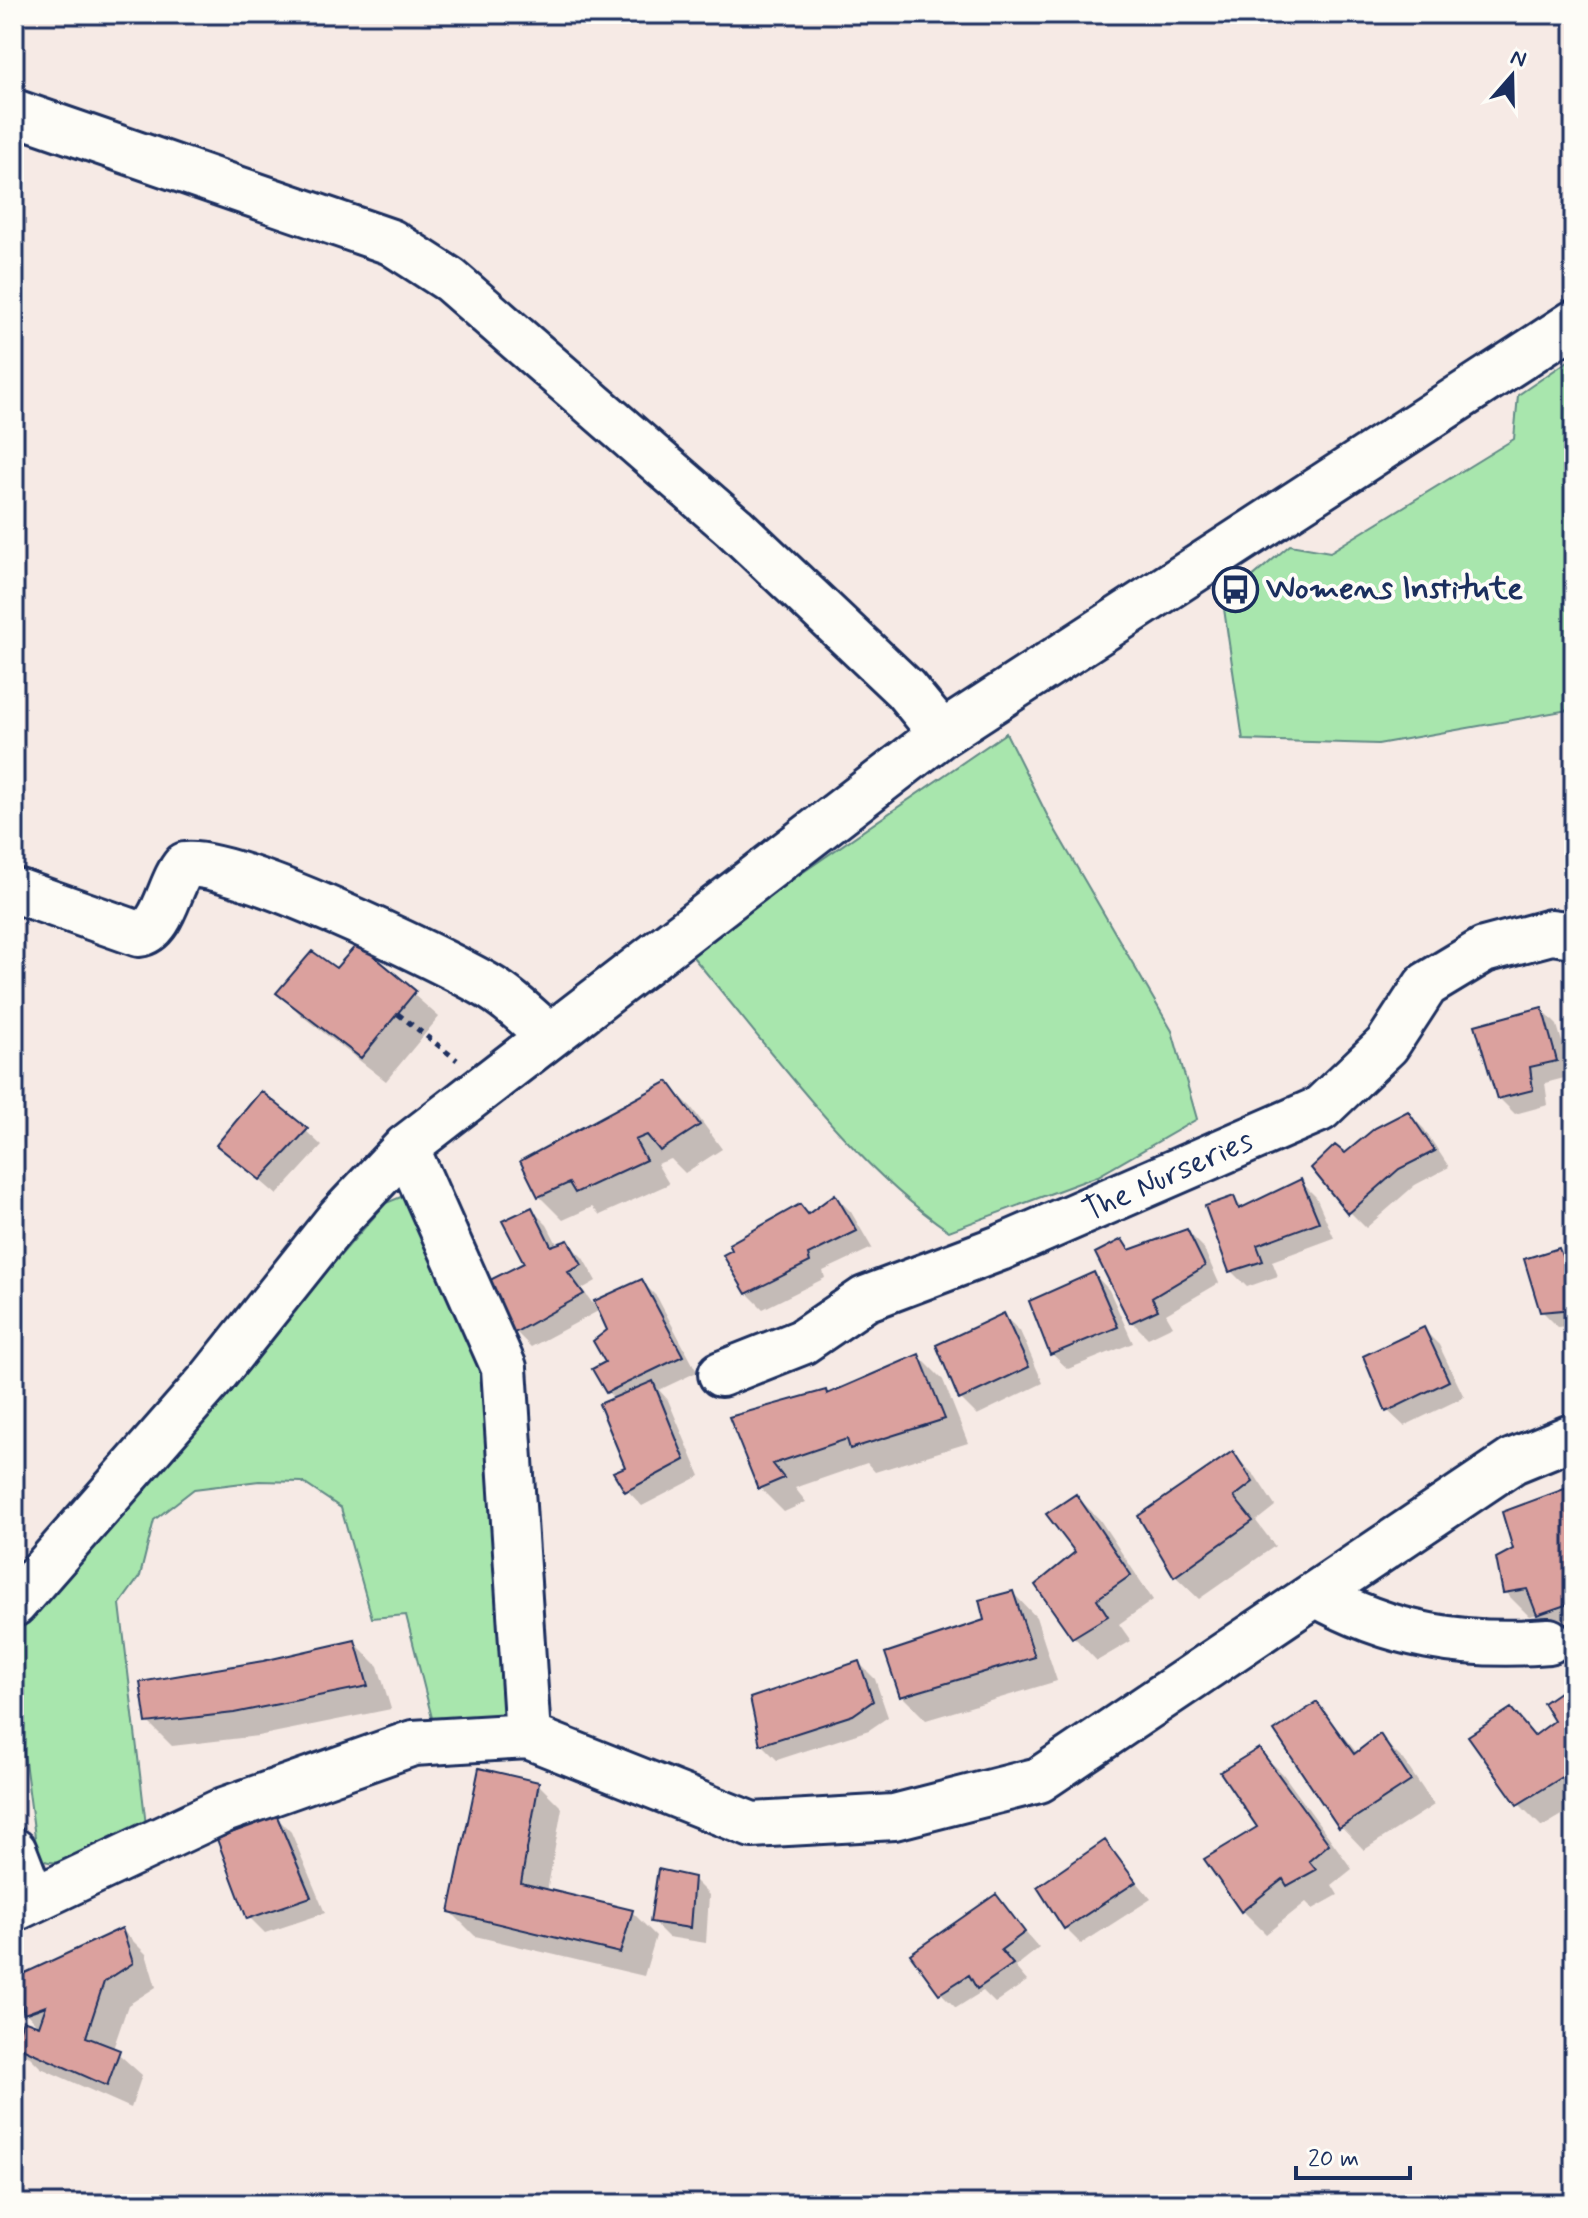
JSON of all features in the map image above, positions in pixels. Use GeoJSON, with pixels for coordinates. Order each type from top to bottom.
{"type":"FeatureCollection","features":[{"type":"Feature","properties":{"kind":"street"},"geometry":{"type":"LineString","coordinates":[[14,112],[391,242],[450,280],[734,527],[905,689],[942,734]]}},
{"type":"Feature","properties":{"kind":"street"},"geometry":{"type":"LineString","coordinates":[[14,1604],[211,1379],[340,1217],[406,1147],[942,734],[1574,323]]}},
{"type":"Feature","properties":{"kind":"street"},"geometry":{"type":"LineString","coordinates":[[20,892],[139,934],[146,933],[154,925],[185,865],[200,865],[227,872],[268,885],[455,969],[498,993],[548,1035]]}},
{"type":"Feature","properties":{"kind":"street","name":"The Nurseries"},"geometry":{"type":"LineString","coordinates":[[721,1374],[802,1342],[865,1299],[1013,1243],[1320,1109],[1387,1045],[1426,985],[1484,950],[1551,932],[1574,935]]}},
{"type":"Feature","properties":{"kind":"street"},"geometry":{"type":"LineString","coordinates":[[406,1147],[504,1368],[528,1736]]}},
{"type":"Feature","properties":{"kind":"street"},"geometry":{"type":"LineString","coordinates":[[14,1851],[24,1905],[224,1810],[413,1743],[528,1736],[752,1825],[894,1817],[1039,1780],[1513,1461],[1574,1436]]}},
{"type":"Feature","properties":{"kind":"street"},"geometry":{"type":"LineString","coordinates":[[1316,1594],[1363,1619],[1415,1634],[1463,1640],[1549,1641]]}},
{"type":"Feature","properties":{"kind":"path"},"geometry":{"type":"LineString","coordinates":[[398,1014],[452,1054],[481,1088]]}},
{"type":"Feature","properties":{"kind":"green space"},"geometry":{"type":"Polygon","coordinates":[[[1574,357],[1574,709],[1378,744],[1243,740],[1223,602],[1290,545],[1330,552],[1514,439],[1518,395],[1574,357]]]}},
{"type":"Feature","properties":{"kind":"green space"},"geometry":{"type":"Polygon","coordinates":[[[1006,733],[1050,821],[1172,1031],[1197,1119],[1098,1176],[949,1231],[913,1204],[844,1138],[688,951],[1006,733]]]}},
{"type":"Feature","properties":{"kind":"green space"},"geometry":{"type":"Polygon","coordinates":[[[401,1197],[413,1206],[488,1387],[511,1717],[432,1718],[406,1615],[372,1618],[341,1508],[302,1482],[259,1481],[194,1489],[154,1520],[140,1576],[120,1604],[147,1834],[80,1859],[66,1862],[41,1860],[36,1845],[18,1708],[15,1630],[386,1203],[401,1197]]]}},
{"type":"Feature","properties":{"kind":"building"},"geometry":{"type":"Polygon","coordinates":[[[358,943],[416,991],[361,1058],[276,993],[312,951],[336,968],[358,943]]]}},
{"type":"Feature","properties":{"kind":"building"},"geometry":{"type":"Polygon","coordinates":[[[1542,1007],[1557,1061],[1530,1067],[1533,1090],[1497,1099],[1475,1025],[1542,1007]]]}},
{"type":"Feature","properties":{"kind":"building"},"geometry":{"type":"Polygon","coordinates":[[[668,1081],[700,1125],[660,1151],[647,1135],[635,1140],[646,1160],[575,1193],[569,1183],[538,1197],[520,1161],[668,1081]]]}},
{"type":"Feature","properties":{"kind":"building"},"geometry":{"type":"Polygon","coordinates":[[[261,1091],[308,1129],[260,1180],[216,1145],[261,1091]]]}},
{"type":"Feature","properties":{"kind":"building"},"geometry":{"type":"Polygon","coordinates":[[[1408,1111],[1435,1151],[1399,1169],[1348,1214],[1311,1168],[1335,1145],[1345,1153],[1375,1128],[1408,1111]]]}},
{"type":"Feature","properties":{"kind":"building"},"geometry":{"type":"Polygon","coordinates":[[[1301,1179],[1319,1222],[1257,1245],[1263,1261],[1229,1272],[1205,1206],[1234,1196],[1239,1209],[1301,1179]]]}},
{"type":"Feature","properties":{"kind":"building"},"geometry":{"type":"Polygon","coordinates":[[[835,1194],[857,1231],[808,1255],[810,1262],[746,1294],[723,1255],[732,1250],[729,1244],[800,1204],[808,1214],[835,1194]]]}},
{"type":"Feature","properties":{"kind":"building"},"geometry":{"type":"Polygon","coordinates":[[[532,1207],[551,1246],[568,1240],[582,1265],[568,1272],[584,1294],[514,1333],[490,1280],[524,1263],[502,1221],[532,1207]]]}},
{"type":"Feature","properties":{"kind":"building"},"geometry":{"type":"Polygon","coordinates":[[[1187,1229],[1205,1266],[1152,1298],[1158,1310],[1130,1323],[1095,1253],[1122,1239],[1129,1250],[1187,1229]]]}},
{"type":"Feature","properties":{"kind":"building"},"geometry":{"type":"Polygon","coordinates":[[[1559,1248],[1566,1266],[1574,1264],[1574,1309],[1540,1312],[1524,1259],[1559,1248]]]}},
{"type":"Feature","properties":{"kind":"building"},"geometry":{"type":"Polygon","coordinates":[[[1094,1272],[1118,1327],[1050,1355],[1029,1301],[1094,1272]]]}},
{"type":"Feature","properties":{"kind":"building"},"geometry":{"type":"Polygon","coordinates":[[[642,1279],[683,1356],[606,1393],[592,1369],[605,1362],[593,1341],[607,1330],[594,1301],[642,1279]]]}},
{"type":"Feature","properties":{"kind":"building"},"geometry":{"type":"Polygon","coordinates":[[[1004,1313],[1029,1367],[959,1400],[936,1345],[1004,1313]]]}},
{"type":"Feature","properties":{"kind":"building"},"geometry":{"type":"Polygon","coordinates":[[[1424,1327],[1449,1381],[1386,1412],[1363,1356],[1424,1327]]]}},
{"type":"Feature","properties":{"kind":"building"},"geometry":{"type":"Polygon","coordinates":[[[919,1354],[945,1419],[850,1449],[847,1439],[773,1464],[784,1478],[758,1489],[729,1417],[826,1390],[827,1394],[919,1354]]]}},
{"type":"Feature","properties":{"kind":"building"},"geometry":{"type":"Polygon","coordinates":[[[653,1381],[685,1460],[625,1492],[613,1472],[625,1467],[599,1404],[653,1381]]]}},
{"type":"Feature","properties":{"kind":"building"},"geometry":{"type":"Polygon","coordinates":[[[1233,1451],[1253,1482],[1234,1497],[1253,1521],[1174,1577],[1138,1516],[1233,1451]]]}},
{"type":"Feature","properties":{"kind":"building"},"geometry":{"type":"Polygon","coordinates":[[[1567,1488],[1574,1507],[1574,1602],[1537,1615],[1527,1589],[1503,1593],[1496,1558],[1513,1549],[1502,1512],[1567,1488]]]}},
{"type":"Feature","properties":{"kind":"building"},"geometry":{"type":"Polygon","coordinates":[[[1076,1494],[1131,1575],[1097,1599],[1108,1616],[1072,1638],[1035,1585],[1075,1552],[1046,1514],[1076,1494]]]}},
{"type":"Feature","properties":{"kind":"building"},"geometry":{"type":"Polygon","coordinates":[[[1013,1591],[1035,1657],[900,1697],[885,1653],[984,1620],[979,1600],[1013,1591]]]}},
{"type":"Feature","properties":{"kind":"building"},"geometry":{"type":"Polygon","coordinates":[[[355,1640],[368,1686],[234,1713],[146,1723],[140,1682],[263,1661],[355,1640]]]}},
{"type":"Feature","properties":{"kind":"building"},"geometry":{"type":"Polygon","coordinates":[[[859,1661],[873,1701],[853,1715],[760,1745],[750,1698],[859,1661]]]}},
{"type":"Feature","properties":{"kind":"building"},"geometry":{"type":"Polygon","coordinates":[[[1572,1683],[1574,1770],[1517,1805],[1468,1736],[1511,1708],[1534,1736],[1554,1721],[1543,1703],[1572,1683]]]}},
{"type":"Feature","properties":{"kind":"building"},"geometry":{"type":"Polygon","coordinates":[[[1317,1702],[1354,1754],[1380,1734],[1411,1781],[1339,1828],[1274,1731],[1317,1702]]]}},
{"type":"Feature","properties":{"kind":"building"},"geometry":{"type":"Polygon","coordinates":[[[1259,1748],[1329,1844],[1309,1861],[1316,1870],[1287,1886],[1283,1879],[1241,1912],[1204,1859],[1257,1827],[1220,1772],[1259,1748]]]}},
{"type":"Feature","properties":{"kind":"building"},"geometry":{"type":"Polygon","coordinates":[[[479,1768],[539,1782],[521,1883],[633,1910],[620,1953],[449,1912],[479,1768]]]}},
{"type":"Feature","properties":{"kind":"building"},"geometry":{"type":"Polygon","coordinates":[[[276,1814],[311,1897],[247,1919],[217,1839],[276,1814]]]}},
{"type":"Feature","properties":{"kind":"building"},"geometry":{"type":"Polygon","coordinates":[[[1105,1840],[1136,1882],[1064,1929],[1037,1887],[1105,1840]]]}},
{"type":"Feature","properties":{"kind":"building"},"geometry":{"type":"Polygon","coordinates":[[[658,1869],[694,1877],[690,1928],[650,1922],[658,1869]]]}},
{"type":"Feature","properties":{"kind":"building"},"geometry":{"type":"Polygon","coordinates":[[[996,1894],[1025,1932],[1001,1950],[1013,1964],[977,1989],[969,1975],[939,1994],[910,1954],[996,1894]]]}},
{"type":"Feature","properties":{"kind":"building"},"geometry":{"type":"Polygon","coordinates":[[[122,1928],[133,1963],[104,1982],[86,2037],[120,2050],[107,2086],[15,2045],[23,2020],[39,2026],[46,2006],[24,2014],[14,1978],[122,1928]]]}},
{"type":"Feature","properties":{"kind":"place","name":"Womens Institute"},"geometry":{"type":"Point","coordinates":[1235,589]}}]}
